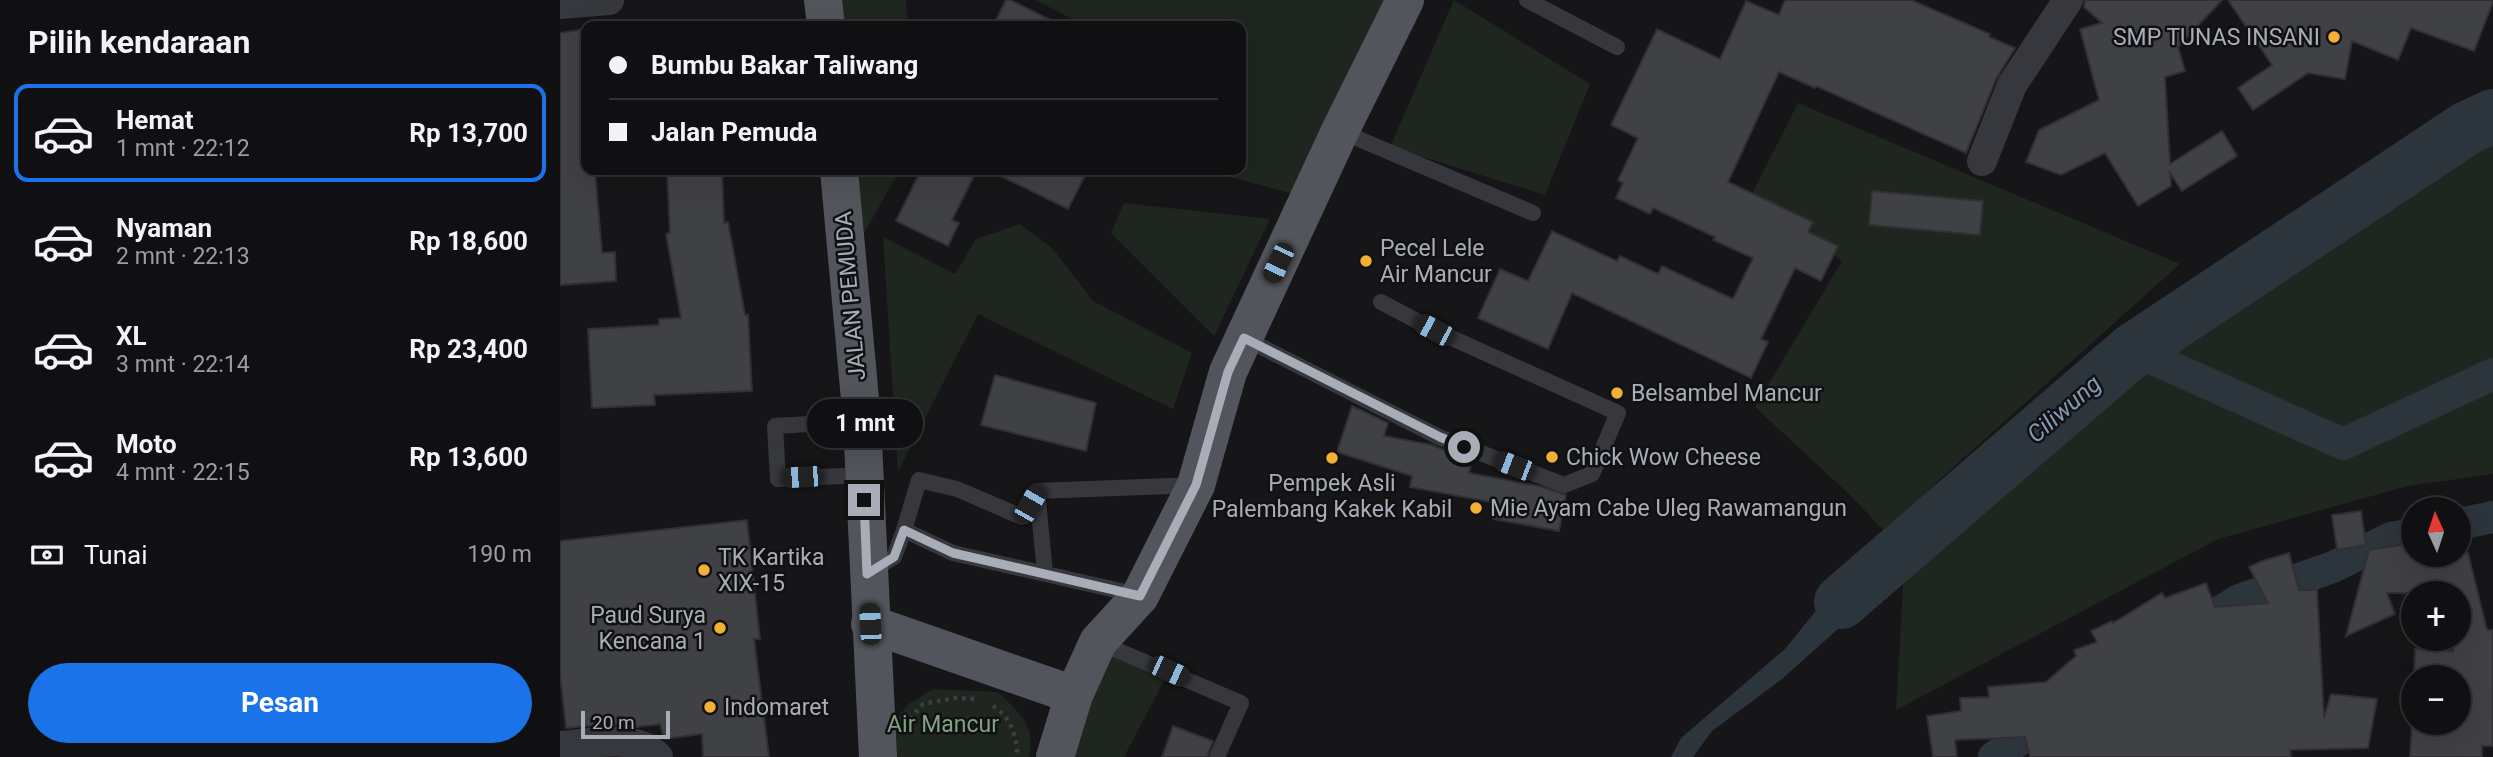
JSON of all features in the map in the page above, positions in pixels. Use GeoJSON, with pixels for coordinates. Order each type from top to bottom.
{"type":"FeatureCollection","features":[{"type":"Feature","properties":{"kind":"main road"},"geometry":{"type":"LineString","coordinates":[[823,0],[825,21]]}},
{"type":"Feature","properties":{"kind":"main road"},"geometry":{"type":"LineString","coordinates":[[1055,757],[1074,695],[1098,642],[1140,596],[1196,485],[1228,372],[1340,131],[1405,0]]}},
{"type":"Feature","properties":{"kind":"main road","name":"JALAN PEMUDA"},"geometry":{"type":"LineString","coordinates":[[839,175],[862,421],[867,574],[878,757]]}},
{"type":"Feature","properties":{"kind":"main road"},"geometry":{"type":"LineString","coordinates":[[870,624],[1074,695]]}},
{"type":"Feature","properties":{"kind":"street"},"geometry":{"type":"LineString","coordinates":[[560,4],[609,0]]}},
{"type":"Feature","properties":{"kind":"street"},"geometry":{"type":"LineString","coordinates":[[1982,161],[2012,85],[2068,0]]}},
{"type":"Feature","properties":{"kind":"street"},"geometry":{"type":"LineString","coordinates":[[560,746],[629,742],[650,749],[658,757]]}},
{"type":"Feature","properties":{"kind":"lane"},"geometry":{"type":"LineString","coordinates":[[1527,0],[1617,47]]}},
{"type":"Feature","properties":{"kind":"lane"},"geometry":{"type":"LineString","coordinates":[[1340,131],[1532,213]]}},
{"type":"Feature","properties":{"kind":"lane"},"geometry":{"type":"LineString","coordinates":[[1244,338],[1440,437],[1564,485],[1592,474],[1618,413],[1434,330],[1381,302]]}},
{"type":"Feature","properties":{"kind":"lane"},"geometry":{"type":"LineString","coordinates":[[862,421],[775,426],[778,479],[863,475]]}},
{"type":"Feature","properties":{"kind":"lane"},"geometry":{"type":"LineString","coordinates":[[867,574],[894,557],[919,480],[957,489],[1022,517],[1037,491]]}},
{"type":"Feature","properties":{"kind":"lane"},"geometry":{"type":"LineString","coordinates":[[1037,491],[1196,485]]}},
{"type":"Feature","properties":{"kind":"lane"},"geometry":{"type":"LineString","coordinates":[[1037,491],[1045,573]]}},
{"type":"Feature","properties":{"kind":"lane"},"geometry":{"type":"LineString","coordinates":[[904,530],[953,553],[1140,596]]}},
{"type":"Feature","properties":{"kind":"lane"},"geometry":{"type":"LineString","coordinates":[[1098,642],[1241,703],[1217,757]]}},
{"type":"Feature","properties":{"kind":"path"},"geometry":{"type":"LineString","coordinates":[[907,722],[923,704],[955,698],[975,699],[996,707],[1008,722],[1017,740],[1017,757]]}},
{"type":"Feature","properties":{"kind":"green space"},"geometry":{"type":"Polygon","coordinates":[[[828,0],[906,0],[908,21],[831,21],[828,0]]]}},
{"type":"Feature","properties":{"kind":"green space"},"geometry":{"type":"Polygon","coordinates":[[[1035,0],[1391,0],[1297,195],[1223,175],[1246,175],[1246,21],[1076,21],[1035,0]]]}},
{"type":"Feature","properties":{"kind":"green space"},"geometry":{"type":"Polygon","coordinates":[[[1454,0],[1590,84],[1545,195],[1390,147],[1454,0]]]}},
{"type":"Feature","properties":{"kind":"green space"},"geometry":{"type":"Polygon","coordinates":[[[1798,103],[2180,264],[1938,481],[1889,536],[1850,495],[1755,407],[1842,261],[1751,196],[1798,103]]]}},
{"type":"Feature","properties":{"kind":"green space"},"geometry":{"type":"Polygon","coordinates":[[[2493,116],[2493,474],[2408,486],[2218,539],[1896,710],[1904,570],[1897,553],[2133,350],[2467,128],[2493,116]]]}},
{"type":"Feature","properties":{"kind":"green space"},"geometry":{"type":"Polygon","coordinates":[[[855,175],[897,175],[864,233],[855,175]]]}},
{"type":"Feature","properties":{"kind":"green space"},"geometry":{"type":"Polygon","coordinates":[[[1124,203],[1270,219],[1214,336],[1111,233],[1124,203]]]}},
{"type":"Feature","properties":{"kind":"green space"},"geometry":{"type":"Polygon","coordinates":[[[1020,224],[1053,249],[1093,301],[1192,353],[1173,409],[978,314],[898,472],[883,237],[955,274],[976,239],[1020,224]]]}},
{"type":"Feature","properties":{"kind":"green space"},"geometry":{"type":"Polygon","coordinates":[[[1098,642],[1169,671],[1124,757],[1055,757],[1098,642]]]}},
{"type":"Feature","properties":{"kind":"green space","name":"Air Mancur"},"geometry":{"type":"Polygon","coordinates":[[[933,689],[998,692],[1019,713],[1028,728],[1031,746],[1029,757],[893,757],[892,727],[907,705],[933,689]]]}},
{"type":"Feature","properties":{"kind":"shaded area"},"geometry":{"type":"Polygon","coordinates":[[[1889,536],[1904,570],[1782,679],[1712,731],[1693,757],[1671,757],[1681,738],[1785,649],[1827,597],[1889,536]]]}},
{"type":"Feature","properties":{"kind":"building"},"geometry":{"type":"Polygon","coordinates":[[[1006,0],[1010,0],[1053,21],[996,21],[1006,0]]]}},
{"type":"Feature","properties":{"kind":"building"},"geometry":{"type":"Polygon","coordinates":[[[1785,0],[1911,0],[1990,34],[1989,37],[2015,48],[1996,79],[1966,153],[1779,72],[1728,182],[1813,222],[1808,232],[1838,246],[1821,281],[1795,268],[1761,339],[1768,342],[1751,378],[1572,293],[1548,349],[1478,318],[1500,269],[1528,281],[1552,231],[1617,261],[1620,256],[1658,274],[1662,266],[1733,299],[1753,258],[1653,208],[1650,214],[1616,198],[1623,183],[1618,180],[1638,138],[1611,125],[1657,29],[1720,59],[1746,1],[1779,15],[1785,0]]]}},
{"type":"Feature","properties":{"kind":"building"},"geometry":{"type":"Polygon","coordinates":[[[2085,0],[2222,0],[2178,47],[2185,71],[2165,77],[2170,164],[2222,131],[2237,156],[2182,191],[2170,173],[2171,186],[2138,206],[2105,153],[2061,175],[2026,162],[2039,130],[2099,100],[2080,29],[2102,23],[2084,7],[2085,0]]]}},
{"type":"Feature","properties":{"kind":"building"},"geometry":{"type":"Polygon","coordinates":[[[2228,0],[2493,2],[2474,51],[2411,28],[2398,60],[2352,41],[2345,79],[2308,73],[2253,110],[2238,88],[2272,65],[2228,0]]]}},
{"type":"Feature","properties":{"kind":"building"},"geometry":{"type":"Polygon","coordinates":[[[581,30],[581,175],[595,175],[602,253],[615,252],[616,281],[560,285],[560,33],[581,30]]]}},
{"type":"Feature","properties":{"kind":"building"},"geometry":{"type":"Polygon","coordinates":[[[667,175],[722,175],[724,223],[728,222],[745,315],[748,315],[752,391],[654,395],[655,405],[592,408],[588,329],[659,325],[659,319],[681,318],[666,234],[670,233],[667,175]]]}},
{"type":"Feature","properties":{"kind":"building"},"geometry":{"type":"Polygon","coordinates":[[[919,175],[974,175],[952,220],[959,223],[948,246],[896,221],[919,175]]]}},
{"type":"Feature","properties":{"kind":"building"},"geometry":{"type":"Polygon","coordinates":[[[998,175],[1085,175],[1068,209],[998,175]]]}},
{"type":"Feature","properties":{"kind":"building"},"geometry":{"type":"Polygon","coordinates":[[[1872,191],[1983,201],[1980,235],[1869,225],[1872,191]]]}},
{"type":"Feature","properties":{"kind":"building"},"geometry":{"type":"Polygon","coordinates":[[[995,375],[1096,403],[1086,451],[981,425],[995,375]]]}},
{"type":"Feature","properties":{"kind":"building"},"geometry":{"type":"Polygon","coordinates":[[[1352,406],[1388,423],[1384,436],[1432,445],[1472,461],[1469,473],[1539,486],[1566,495],[1559,531],[1493,519],[1496,503],[1410,487],[1412,476],[1337,452],[1352,406]]]}},
{"type":"Feature","properties":{"kind":"building"},"geometry":{"type":"Polygon","coordinates":[[[2361,511],[2366,545],[2337,550],[2332,515],[2361,511]]]}},
{"type":"Feature","properties":{"kind":"building"},"geometry":{"type":"Polygon","coordinates":[[[747,520],[760,639],[754,639],[769,757],[703,757],[702,734],[664,739],[660,724],[566,728],[560,674],[560,541],[747,520]]]}},
{"type":"Feature","properties":{"kind":"building"},"geometry":{"type":"Polygon","coordinates":[[[2401,545],[2401,567],[2471,565],[2487,630],[2493,630],[2493,746],[2482,746],[2482,757],[2410,757],[2411,735],[2471,735],[2471,665],[2414,665],[2415,651],[2471,651],[2471,581],[2401,581],[2401,593],[2387,593],[2395,614],[2346,636],[2369,550],[2401,545]]]}},
{"type":"Feature","properties":{"kind":"building"},"geometry":{"type":"Polygon","coordinates":[[[2289,553],[2299,590],[2317,590],[2324,718],[2331,694],[2377,699],[2368,748],[2290,750],[2291,757],[2030,757],[2025,737],[1955,740],[1957,757],[1933,757],[1927,716],[1961,711],[1960,698],[1989,697],[1988,687],[2046,682],[2076,656],[2074,650],[2097,642],[2091,631],[2112,621],[2113,623],[2162,593],[2165,598],[2206,583],[2215,607],[2268,603],[2249,567],[2289,553]]]}},
{"type":"Feature","properties":{"kind":"building"},"geometry":{"type":"Polygon","coordinates":[[[1173,726],[1213,741],[1207,757],[1162,757],[1173,726]]]}},
{"type":"Feature","properties":{"kind":"waterway","name":"Ciliwung"},"geometry":{"type":"LineString","coordinates":[[1841,602],[2133,350],[2467,128],[2493,116]]}},
{"type":"Feature","properties":{"kind":"waterway"},"geometry":{"type":"LineString","coordinates":[[2133,350],[2343,444],[2493,374]]}},
{"type":"Feature","properties":{"kind":"waterway"},"geometry":{"type":"LineString","coordinates":[[2471,522],[2493,517]]}},
{"type":"Feature","properties":{"kind":"waterway"},"geometry":{"type":"LineString","coordinates":[[2192,629],[2239,600],[2333,567],[2391,538],[2401,536]]}},
{"type":"Feature","properties":{"kind":"waterway"},"geometry":{"type":"LineString","coordinates":[[1994,757],[2060,713]]}},
{"type":"Feature","properties":{"kind":"place","name":"SMP TUNAS INSANI"},"geometry":{"type":"Point","coordinates":[2334,37]}},
{"type":"Feature","properties":{"kind":"place","name":"Pecel Lele Air Mancur"},"geometry":{"type":"Point","coordinates":[1366,261]}},
{"type":"Feature","properties":{"kind":"place","name":"Belsambel Mancur"},"geometry":{"type":"Point","coordinates":[1617,393]}},
{"type":"Feature","properties":{"kind":"place","name":"Chick Wow Cheese"},"geometry":{"type":"Point","coordinates":[1552,457]}},
{"type":"Feature","properties":{"kind":"place","name":"Pempek Asli Palembang Kakek Kabil"},"geometry":{"type":"Point","coordinates":[1332,458]}},
{"type":"Feature","properties":{"kind":"place","name":"Mie Ayam Cabe Uleg Rawamangun"},"geometry":{"type":"Point","coordinates":[1476,508]}},
{"type":"Feature","properties":{"kind":"place","name":"TK Kartika XIX-15"},"geometry":{"type":"Point","coordinates":[704,570]}},
{"type":"Feature","properties":{"kind":"place","name":"Paud Surya Kencana 1"},"geometry":{"type":"Point","coordinates":[720,628]}},
{"type":"Feature","properties":{"kind":"place","name":"Indomaret"},"geometry":{"type":"Point","coordinates":[710,707]}},
{"type":"Feature","properties":{"kind":"route"},"geometry":{"type":"LineString","coordinates":[[864,500],[867,574],[894,557],[904,530],[953,553],[1140,596],[1196,485],[1228,372],[1244,338],[1464,447]]}}]}
